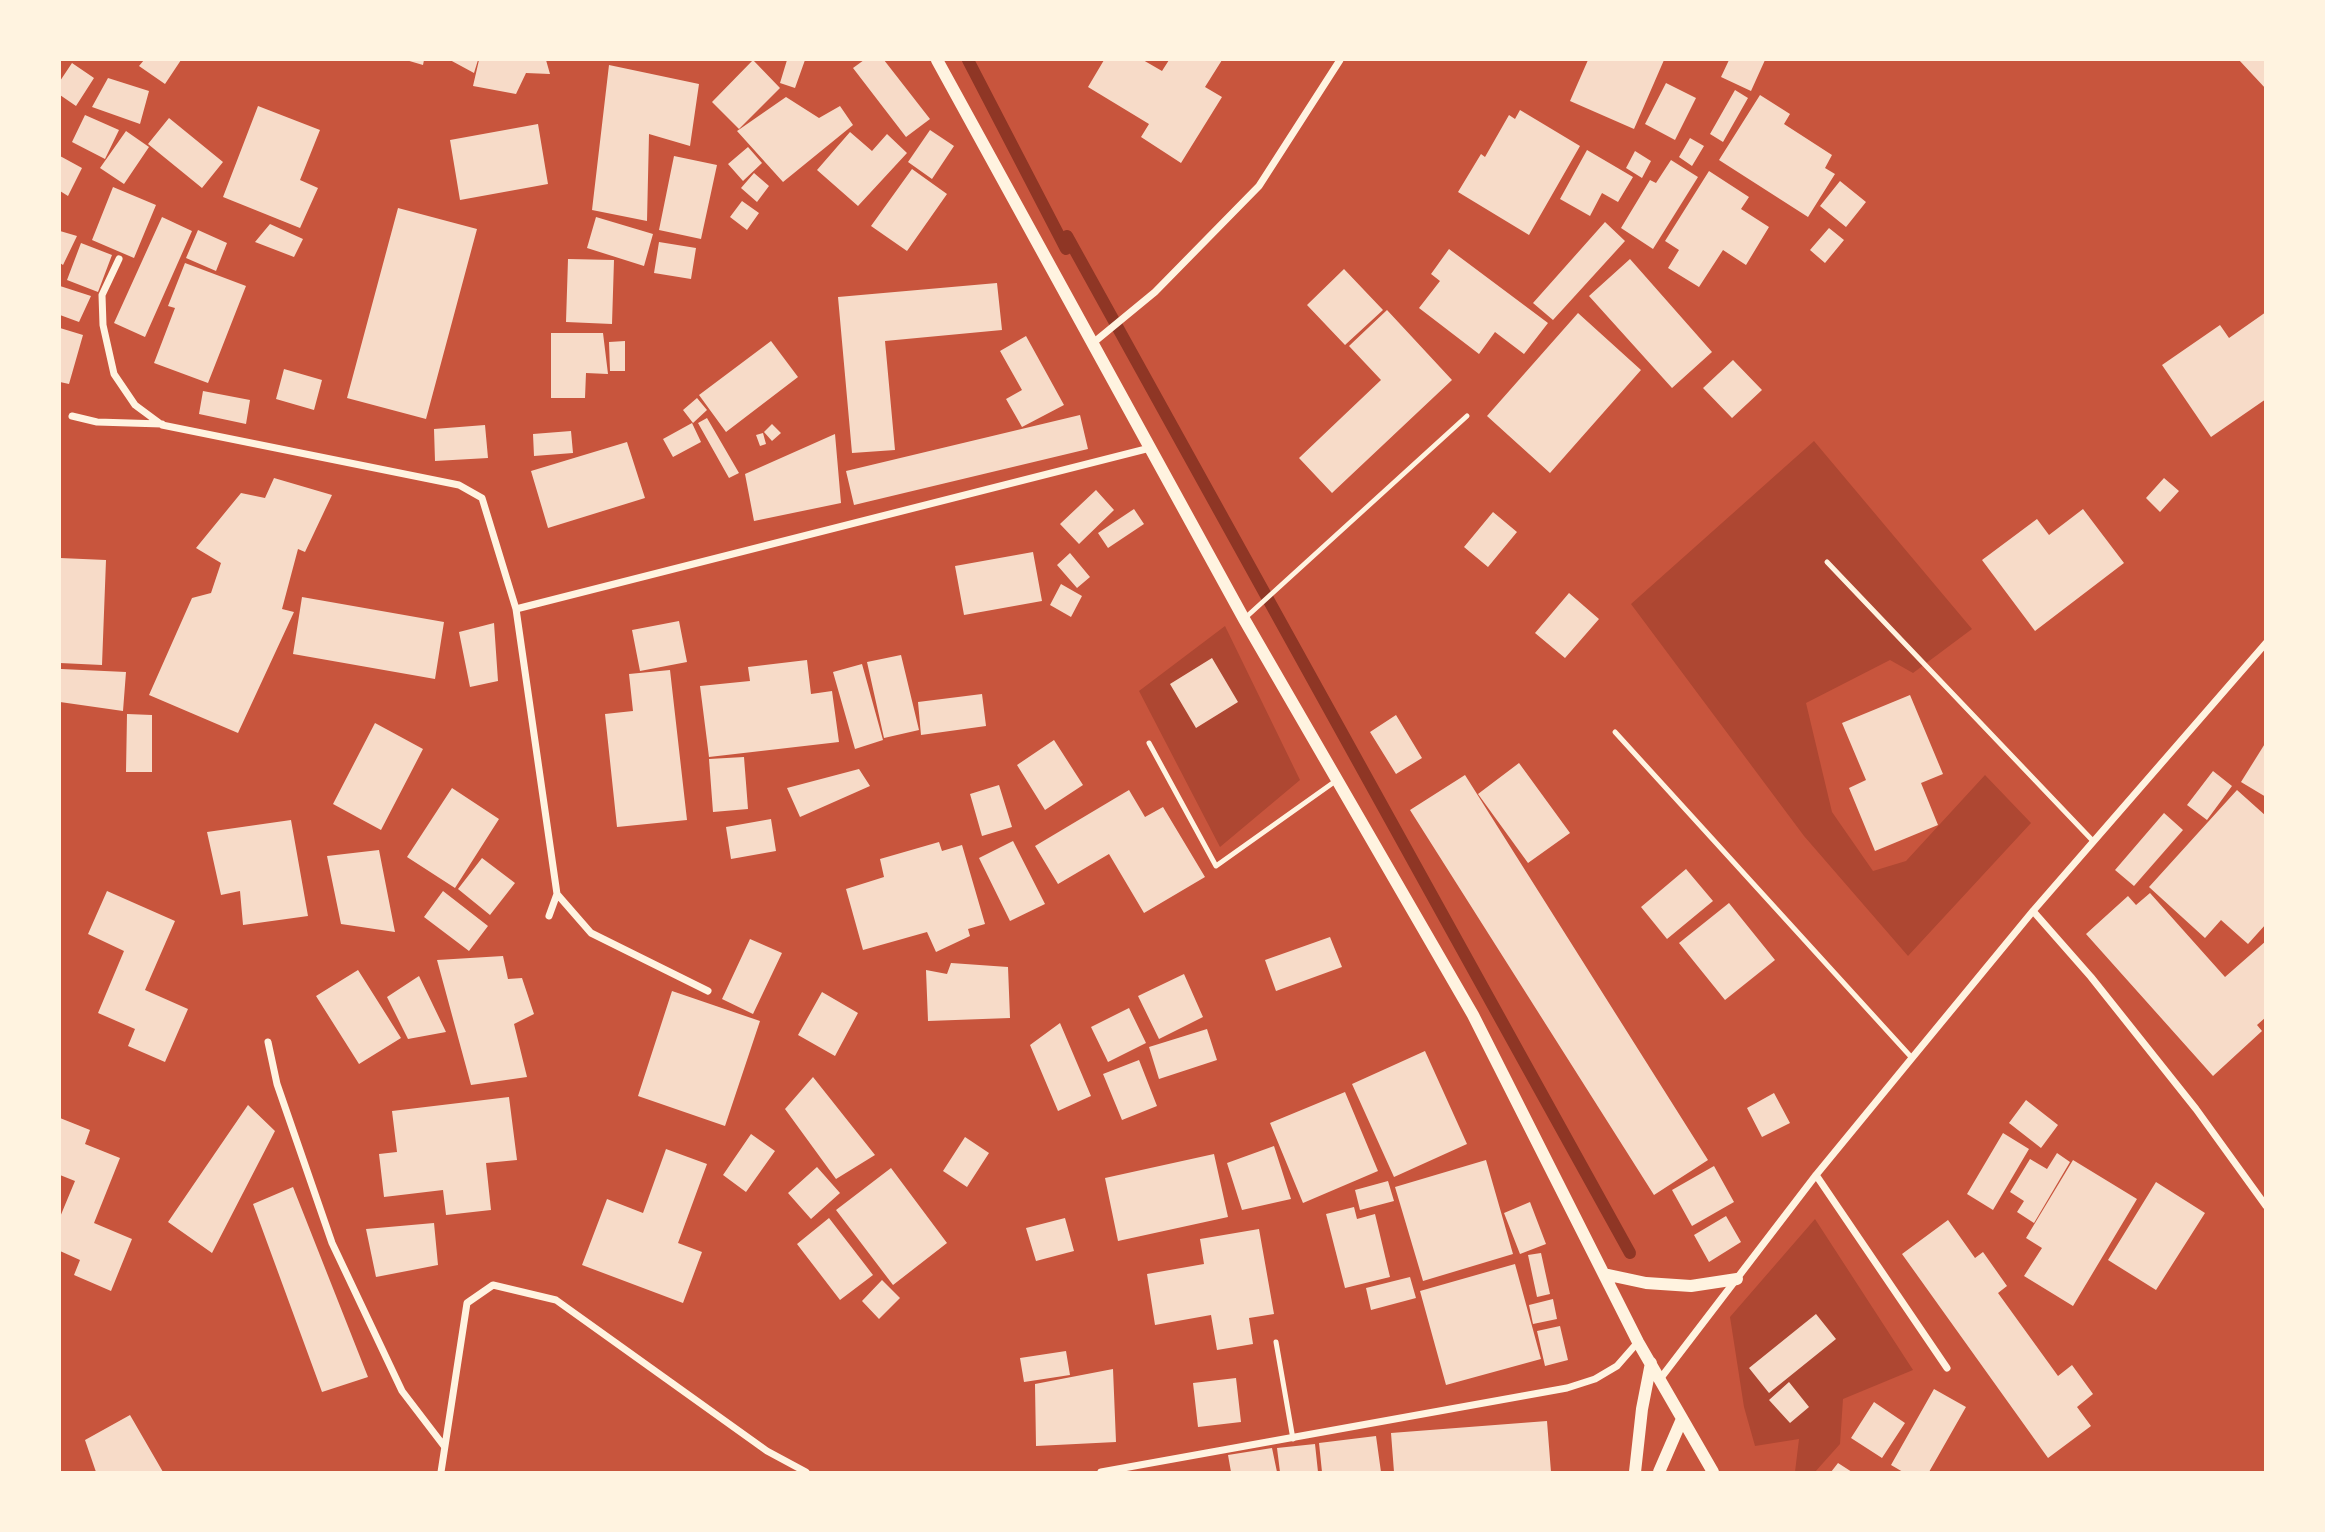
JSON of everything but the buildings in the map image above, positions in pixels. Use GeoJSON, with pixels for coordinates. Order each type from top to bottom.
{"type":"FeatureCollection","features":[{"type":"Feature","properties":{"kind":"street"},"geometry":{"type":"LineString","coordinates":[[937,60],[1152,447],[1244,619],[1473,1015],[1639,1342],[1712,1472]]}},
{"type":"Feature","properties":{"kind":"street"},"geometry":{"type":"LineString","coordinates":[[1093,343],[1155,292],[1259,186],[1340,60]]}},
{"type":"Feature","properties":{"kind":"street"},"geometry":{"type":"LineString","coordinates":[[119,259],[102,295],[103,325],[114,374],[135,405],[162,425]]}},
{"type":"Feature","properties":{"kind":"street"},"geometry":{"type":"LineString","coordinates":[[72,416],[97,422],[162,425],[459,485],[482,498],[516,609],[557,894],[549,916]]}},
{"type":"Feature","properties":{"kind":"street"},"geometry":{"type":"LineString","coordinates":[[516,609],[1152,447]]}},
{"type":"Feature","properties":{"kind":"street"},"geometry":{"type":"LineString","coordinates":[[1660,1379],[1816,1175],[2033,911],[2266,643]]}},
{"type":"Feature","properties":{"kind":"street"},"geometry":{"type":"LineString","coordinates":[[557,894],[591,933],[708,991]]}},
{"type":"Feature","properties":{"kind":"street"},"geometry":{"type":"LineString","coordinates":[[2033,911],[2091,977],[2196,1109],[2266,1206]]}},
{"type":"Feature","properties":{"kind":"street"},"geometry":{"type":"LineString","coordinates":[[268,1042],[277,1084],[332,1243],[402,1391],[444,1446]]}},
{"type":"Feature","properties":{"kind":"street"},"geometry":{"type":"LineString","coordinates":[[1816,1175],[1947,1368]]}},
{"type":"Feature","properties":{"kind":"street"},"geometry":{"type":"LineString","coordinates":[[1604,1274],[1646,1283],[1691,1286],[1737,1279]]}},
{"type":"Feature","properties":{"kind":"street"},"geometry":{"type":"LineString","coordinates":[[441,1472],[467,1303],[493,1285],[556,1300],[767,1451],[806,1472]]}},
{"type":"Feature","properties":{"kind":"street"},"geometry":{"type":"LineString","coordinates":[[1101,1472],[1567,1388],[1595,1380],[1617,1366],[1639,1342]]}},
{"type":"Feature","properties":{"kind":"street"},"geometry":{"type":"LineString","coordinates":[[1635,1472],[1642,1409],[1651,1363]]}},
{"type":"Feature","properties":{"kind":"street"},"geometry":{"type":"LineString","coordinates":[[1659,1472],[1682,1419]]}},
{"type":"Feature","properties":{"kind":"lane"},"geometry":{"type":"LineString","coordinates":[[1244,619],[1466,416]]}},
{"type":"Feature","properties":{"kind":"lane"},"geometry":{"type":"LineString","coordinates":[[1827,562],[2093,841]]}},
{"type":"Feature","properties":{"kind":"lane"},"geometry":{"type":"LineString","coordinates":[[1615,732],[1912,1058]]}},
{"type":"Feature","properties":{"kind":"lane"},"geometry":{"type":"LineString","coordinates":[[1149,743],[1216,866],[1337,780]]}},
{"type":"Feature","properties":{"kind":"lane"},"geometry":{"type":"LineString","coordinates":[[1276,1342],[1293,1439]]}},
{"type":"Feature","properties":{"kind":"shaded area"},"geometry":{"type":"Polygon","coordinates":[[[1814,441],[1972,629],[1913,673],[1890,660],[1806,703],[1832,812],[1873,871],[1906,861],[1985,775],[2031,823],[1908,956],[1804,836],[1631,604],[1814,441]]]}},
{"type":"Feature","properties":{"kind":"shaded area"},"geometry":{"type":"Polygon","coordinates":[[[1225,626],[1300,780],[1220,847],[1139,691],[1225,626]]]}},
{"type":"Feature","properties":{"kind":"shaded area"},"geometry":{"type":"Polygon","coordinates":[[[1815,1219],[1913,1370],[1843,1399],[1840,1444],[1815,1472],[1795,1472],[1799,1439],[1755,1446],[1744,1407],[1730,1317],[1815,1219]]]}},
{"type":"Feature","properties":{"kind":"waterway"},"geometry":{"type":"LineString","coordinates":[[968,60],[1066,249]]}},
{"type":"Feature","properties":{"kind":"waterway"},"geometry":{"type":"LineString","coordinates":[[1067,236],[1630,1253]]}}]}
